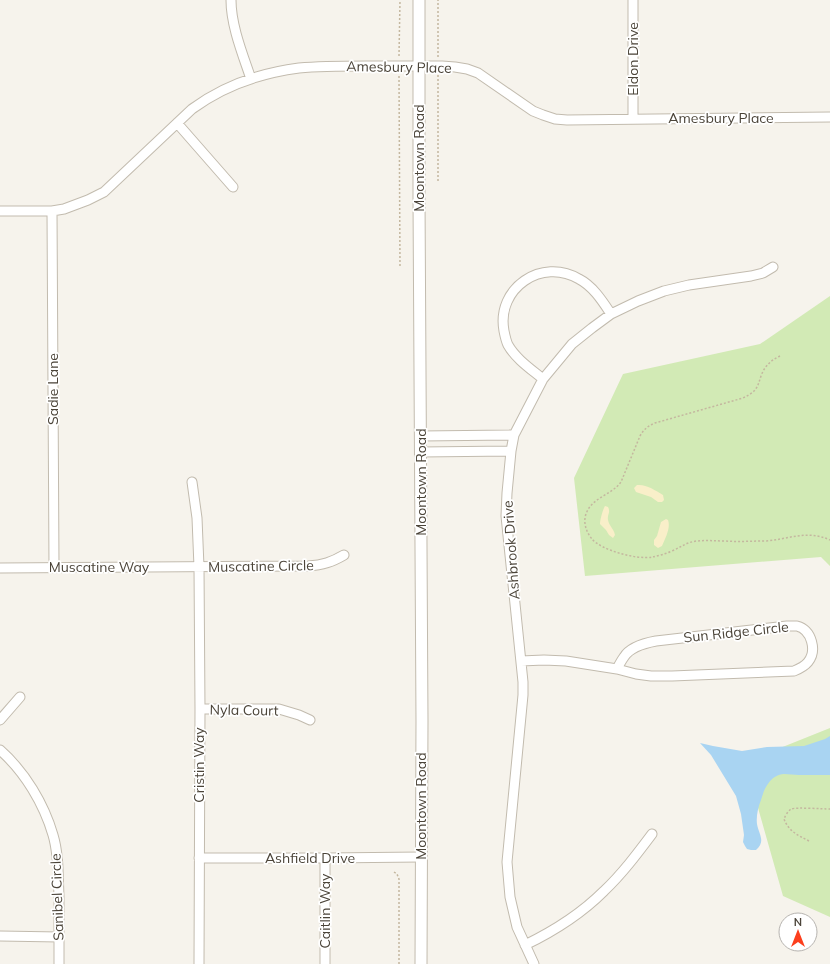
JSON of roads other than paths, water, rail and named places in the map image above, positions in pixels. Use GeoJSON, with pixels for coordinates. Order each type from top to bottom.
{"type":"FeatureCollection","features":[{"type":"Feature","properties":{"kind":"street"},"geometry":{"type":"LineString","coordinates":[[231,0],[231,9],[235,28],[251,79]]}},
{"type":"Feature","properties":{"kind":"street","name":"Moontown Road"},"geometry":{"type":"LineString","coordinates":[[419,0],[422,721],[421,964]]}},
{"type":"Feature","properties":{"kind":"street","name":"Eldon Drive"},"geometry":{"type":"LineString","coordinates":[[632,0],[633,118]]}},
{"type":"Feature","properties":{"kind":"street","name":"Amesbury Place"},"geometry":{"type":"LineString","coordinates":[[0,211],[52,211],[76,206],[104,192],[192,109],[205,100],[251,79],[267,74],[299,68],[331,66],[438,66],[467,69],[478,74],[533,110],[543,115],[567,120],[633,118],[830,117]]}},
{"type":"Feature","properties":{"kind":"street"},"geometry":{"type":"LineString","coordinates":[[177,123],[233,187]]}},
{"type":"Feature","properties":{"kind":"street","name":"Sadie Lane"},"geometry":{"type":"LineString","coordinates":[[52,211],[54,568]]}},
{"type":"Feature","properties":{"kind":"street","name":"Ashbrook Drive"},"geometry":{"type":"LineString","coordinates":[[534,964],[517,927],[510,897],[507,862],[523,695],[523,682],[506,516],[511,452],[514,435],[543,379],[572,344],[612,314],[638,301],[664,291],[689,285],[751,276],[763,273],[773,267]]}},
{"type":"Feature","properties":{"kind":"street"},"geometry":{"type":"LineString","coordinates":[[543,379],[516,356],[508,345],[505,336],[503,327],[505,308],[508,299],[519,284],[536,274],[545,272],[562,272],[579,278],[587,284],[612,314]]}},
{"type":"Feature","properties":{"kind":"street"},"geometry":{"type":"LineString","coordinates":[[421,436],[514,435]]}},
{"type":"Feature","properties":{"kind":"street"},"geometry":{"type":"LineString","coordinates":[[421,452],[511,452]]}},
{"type":"Feature","properties":{"kind":"street","name":"Cristin Way"},"geometry":{"type":"LineString","coordinates":[[192,482],[197,518],[199,567],[199,964]]}},
{"type":"Feature","properties":{"kind":"street","name":"Muscatine Circle"},"geometry":{"type":"LineString","coordinates":[[199,567],[318,565],[335,560],[344,555]]}},
{"type":"Feature","properties":{"kind":"street","name":"Muscatine Way"},"geometry":{"type":"LineString","coordinates":[[0,568],[199,567]]}},
{"type":"Feature","properties":{"kind":"street","name":"Sun Ridge Circle"},"geometry":{"type":"LineString","coordinates":[[521,661],[566,661],[651,676],[794,671],[807,663],[812,656],[813,646],[810,636],[797,626],[656,640],[630,651],[624,656],[618,669]]}},
{"type":"Feature","properties":{"kind":"street"},"geometry":{"type":"LineString","coordinates":[[0,720],[20,697]]}},
{"type":"Feature","properties":{"kind":"street","name":"Nyla Court"},"geometry":{"type":"LineString","coordinates":[[200,709],[280,709],[300,715],[310,720]]}},
{"type":"Feature","properties":{"kind":"street","name":"Sanibel Circle"},"geometry":{"type":"LineString","coordinates":[[0,750],[14,764],[38,798],[53,836],[58,868],[59,964]]}},
{"type":"Feature","properties":{"kind":"street"},"geometry":{"type":"LineString","coordinates":[[525,945],[562,925],[605,891],[632,861],[652,834]]}},
{"type":"Feature","properties":{"kind":"street","name":"Ashfield Drive"},"geometry":{"type":"LineString","coordinates":[[199,858],[421,857]]}},
{"type":"Feature","properties":{"kind":"street","name":"Caitlin Way"},"geometry":{"type":"LineString","coordinates":[[325,858],[325,964]]}},
{"type":"Feature","properties":{"kind":"street"},"geometry":{"type":"LineString","coordinates":[[0,936],[59,937]]}},
{"type":"Feature","properties":{"kind":"water"},"geometry":{"type":"Polygon","coordinates":[[[830,736],[830,775],[784,774],[771,780],[764,791],[757,818],[761,844],[756,850],[747,849],[743,842],[744,835],[741,814],[736,796],[711,755],[700,743],[742,751],[767,747],[804,746],[830,736]]]}}]}
